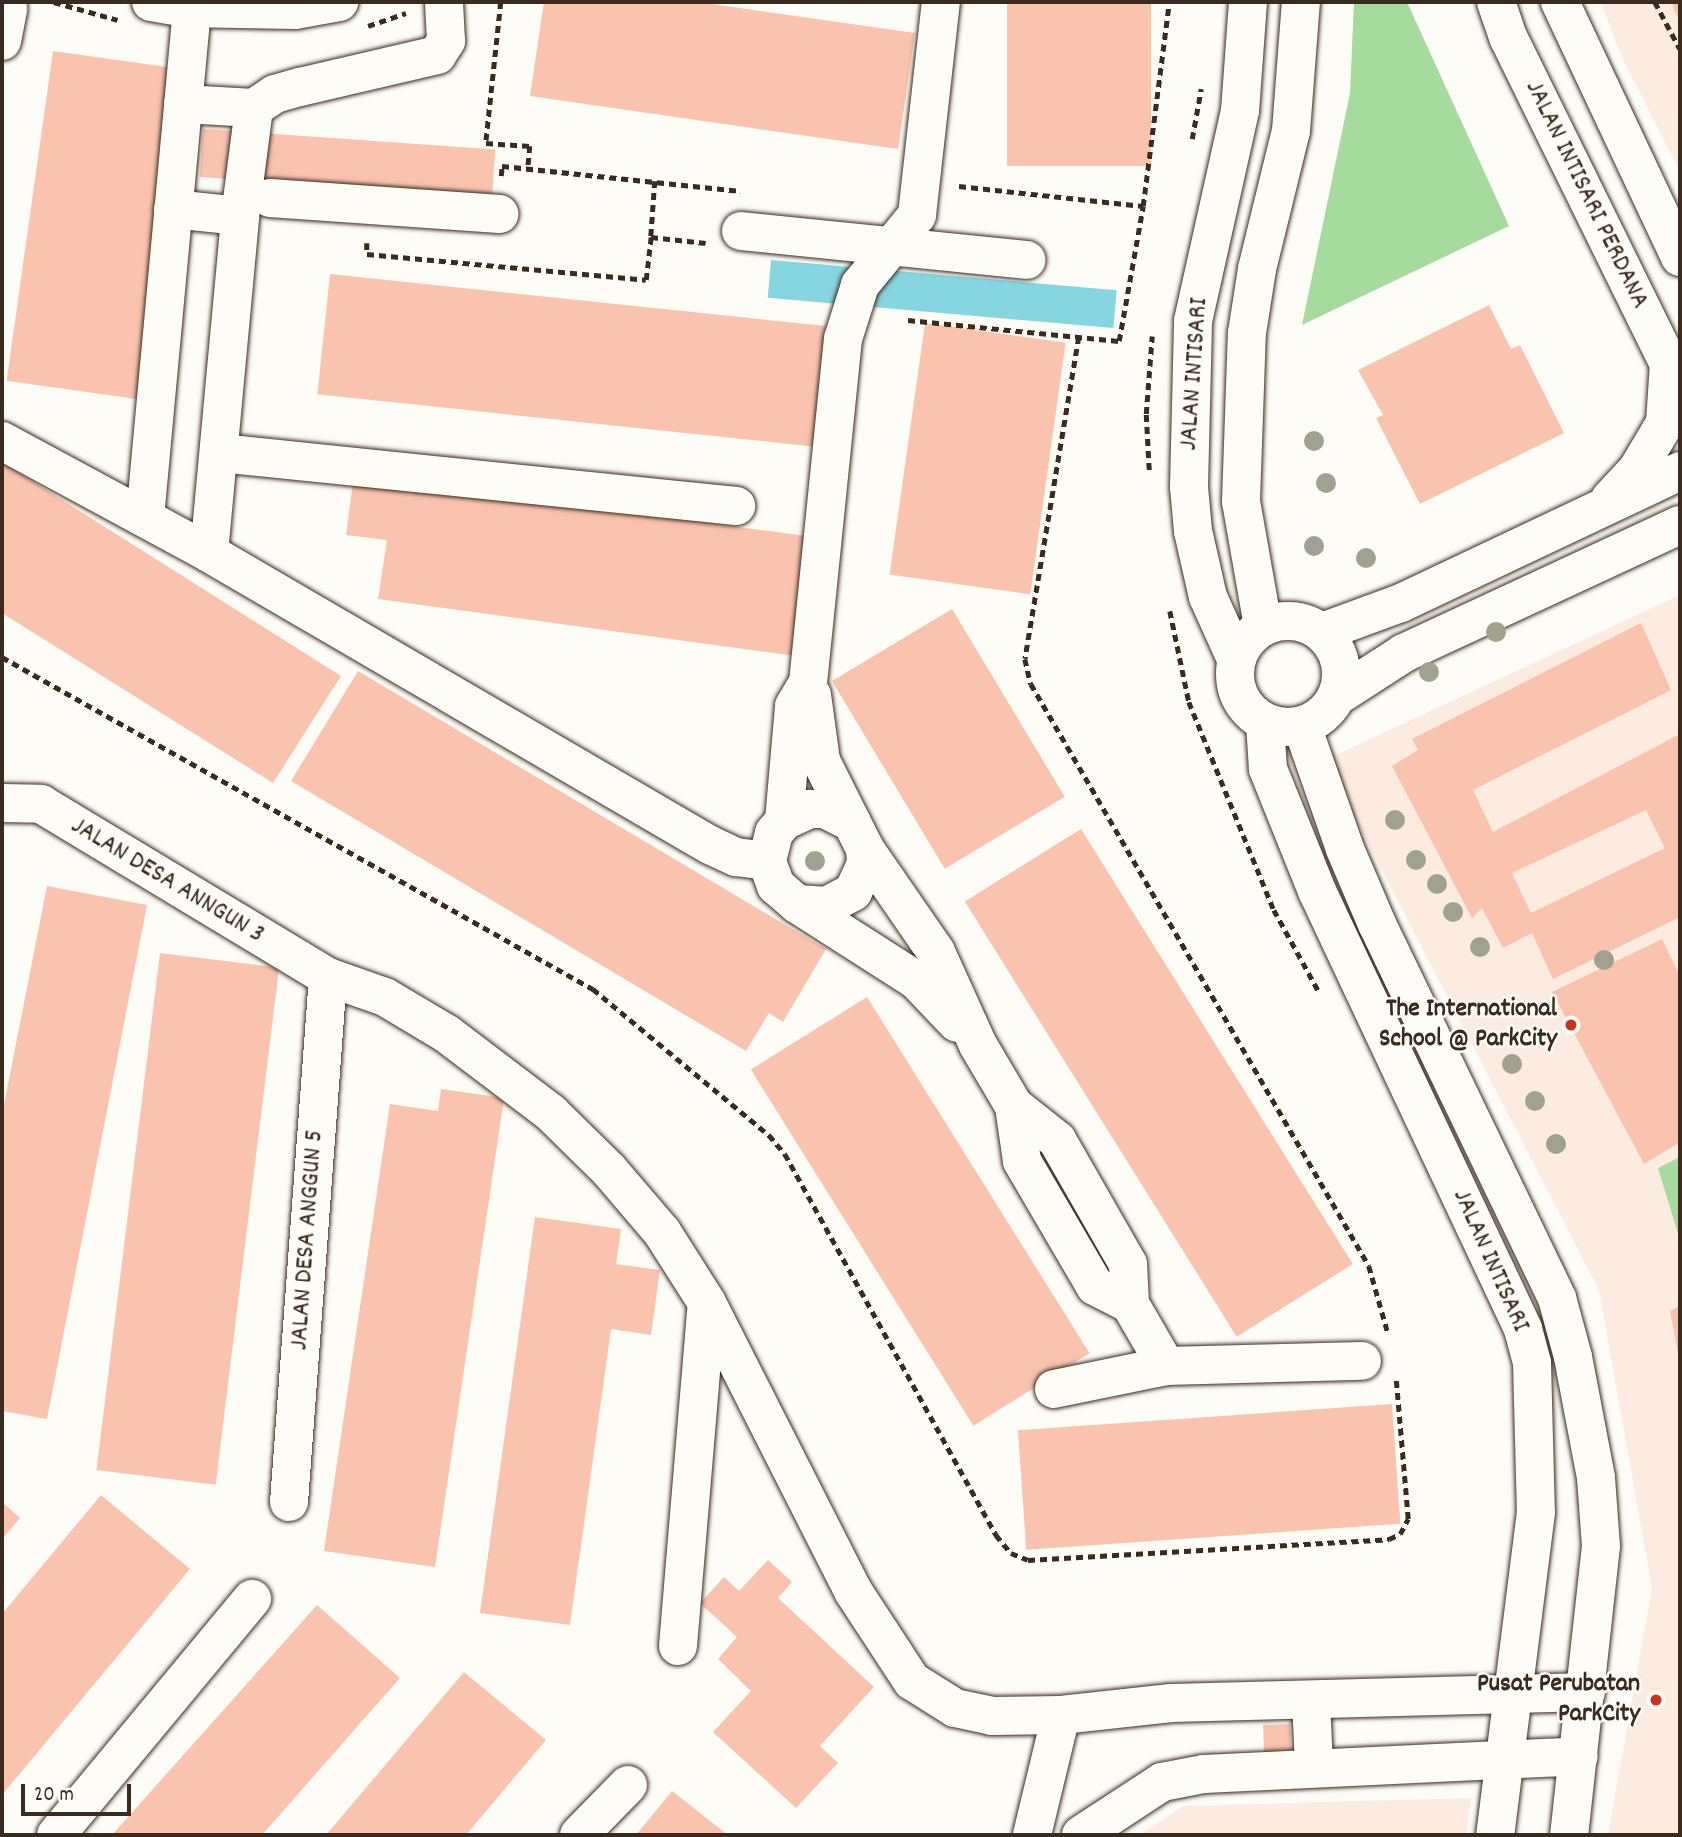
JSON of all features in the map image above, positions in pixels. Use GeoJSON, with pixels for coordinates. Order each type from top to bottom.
{"type":"FeatureCollection","features":[{"type":"Feature","properties":{"kind":"street"},"geometry":{"type":"LineString","coordinates":[[151,2],[192,8],[295,10],[339,2]]}},
{"type":"Feature","properties":{"kind":"street"},"geometry":{"type":"LineString","coordinates":[[183,104],[254,108],[275,94],[437,55],[446,41],[444,2]]}},
{"type":"Feature","properties":{"kind":"street"},"geometry":{"type":"LineString","coordinates":[[784,821],[794,706],[808,683],[843,339],[860,285],[917,215],[941,2]]}},
{"type":"Feature","properties":{"kind":"street","name":"JALAN INTISARI"},"geometry":{"type":"LineString","coordinates":[[1236,659],[1208,597],[1193,530],[1188,487],[1193,321],[1240,111],[1248,2]]}},
{"type":"Feature","properties":{"kind":"street","name":"JALAN INTISARI"},"geometry":{"type":"LineString","coordinates":[[1263,626],[1241,501],[1247,333],[1257,269],[1291,131],[1301,2]]}},
{"type":"Feature","properties":{"kind":"street","name":"JALAN INTISARI PERDANA"},"geometry":{"type":"LineString","coordinates":[[1496,2],[1509,39],[1675,375]]}},
{"type":"Feature","properties":{"kind":"street"},"geometry":{"type":"LineString","coordinates":[[1560,2],[1677,249]]}},
{"type":"Feature","properties":{"kind":"street"},"geometry":{"type":"LineString","coordinates":[[145,518],[192,8]]}},
{"type":"Feature","properties":{"kind":"street"},"geometry":{"type":"LineString","coordinates":[[209,553],[220,453],[255,207],[254,108]]}},
{"type":"Feature","properties":{"kind":"street"},"geometry":{"type":"LineString","coordinates":[[173,209],[370,204],[499,215]]}},
{"type":"Feature","properties":{"kind":"street"},"geometry":{"type":"LineString","coordinates":[[741,231],[1027,260]]}},
{"type":"Feature","properties":{"kind":"street"},"geometry":{"type":"LineString","coordinates":[[1597,513],[1637,470],[1665,423],[1675,375]]}},
{"type":"Feature","properties":{"kind":"street"},"geometry":{"type":"LineString","coordinates":[[2,441],[209,553],[710,845],[736,857],[767,861]]}},
{"type":"Feature","properties":{"kind":"street"},"geometry":{"type":"LineString","coordinates":[[220,453],[736,506]]}},
{"type":"Feature","properties":{"kind":"street"},"geometry":{"type":"LineString","coordinates":[[1322,632],[1401,603],[1597,513],[1680,471]]}},
{"type":"Feature","properties":{"kind":"street"},"geometry":{"type":"LineString","coordinates":[[1336,697],[1340,662],[1322,632],[1304,622],[1283,620],[1263,626],[1246,640],[1236,659],[1234,678],[1239,697],[1283,724],[1322,715],[1336,697],[1404,653],[1680,525]]}},
{"type":"Feature","properties":{"kind":"street"},"geometry":{"type":"LineString","coordinates":[[1636,547],[1680,539]]}},
{"type":"Feature","properties":{"kind":"street"},"geometry":{"type":"LineString","coordinates":[[808,683],[816,704],[821,761],[859,836],[936,952],[978,1045],[1014,1106],[1022,1161],[1095,1286],[1130,1304],[1166,1366]]}},
{"type":"Feature","properties":{"kind":"street","name":"JALAN INTISARI"},"geometry":{"type":"LineString","coordinates":[[1283,724],[1345,849],[1377,924],[1557,1298],[1597,1492],[1601,1546],[1569,1835]]}},
{"type":"Feature","properties":{"kind":"street","name":"JALAN INTISARI"},"geometry":{"type":"LineString","coordinates":[[1283,724],[1268,769],[1317,891],[1523,1329],[1532,1363],[1536,1512],[1495,1835]]}},
{"type":"Feature","properties":{"kind":"street","name":"JALAN DESA ANNGUN 3"},"geometry":{"type":"LineString","coordinates":[[2,803],[41,804],[328,977],[385,996],[447,1034],[551,1114],[609,1170],[662,1232],[707,1303],[853,1591],[912,1681],[955,1708],[992,1716],[1061,1715],[1171,1703],[1586,1692]]}},
{"type":"Feature","properties":{"kind":"street"},"geometry":{"type":"LineString","coordinates":[[797,904],[827,906],[853,892],[866,864],[859,836],[825,809],[810,809],[784,821],[774,832],[767,861],[776,887],[797,904],[916,980],[978,1045]]}},
{"type":"Feature","properties":{"kind":"street","name":"JALAN DESA ANGGUN 5"},"geometry":{"type":"LineString","coordinates":[[289,1502],[328,977]]}},
{"type":"Feature","properties":{"kind":"street"},"geometry":{"type":"LineString","coordinates":[[678,1646],[707,1303]]}},
{"type":"Feature","properties":{"kind":"street"},"geometry":{"type":"LineString","coordinates":[[1055,1389],[1166,1366],[1382,1358]]}},
{"type":"Feature","properties":{"kind":"street"},"geometry":{"type":"LineString","coordinates":[[56,1835],[252,1599]]}},
{"type":"Feature","properties":{"kind":"street"},"geometry":{"type":"LineString","coordinates":[[1311,1700],[1314,1767]]}},
{"type":"Feature","properties":{"kind":"street"},"geometry":{"type":"LineString","coordinates":[[1032,1835],[1061,1715]]}},
{"type":"Feature","properties":{"kind":"street"},"geometry":{"type":"LineString","coordinates":[[1081,1835],[1162,1782],[1204,1774],[1579,1756]]}},
{"type":"Feature","properties":{"kind":"street"},"geometry":{"type":"LineString","coordinates":[[579,1835],[628,1784]]}},
{"type":"Feature","properties":{"kind":"path"},"geometry":{"type":"LineString","coordinates":[[501,2],[486,142],[530,146],[528,169]]}},
{"type":"Feature","properties":{"kind":"path"},"geometry":{"type":"LineString","coordinates":[[908,320],[1119,341],[1143,206],[1169,2]]}},
{"type":"Feature","properties":{"kind":"path"},"geometry":{"type":"LineString","coordinates":[[1655,2],[1680,49]]}},
{"type":"Feature","properties":{"kind":"path"},"geometry":{"type":"LineString","coordinates":[[499,215],[502,166],[744,191],[739,246],[651,237]]}},
{"type":"Feature","properties":{"kind":"path"},"geometry":{"type":"LineString","coordinates":[[370,204],[367,254],[646,280],[655,181]]}},
{"type":"Feature","properties":{"kind":"path"},"geometry":{"type":"LineString","coordinates":[[921,182],[1143,206]]}},
{"type":"Feature","properties":{"kind":"path"},"geometry":{"type":"LineString","coordinates":[[2,657],[593,989],[769,1135],[785,1154],[996,1535],[1011,1553],[1027,1560],[1389,1539],[1400,1534],[1408,1519],[1409,1495],[1382,1358],[1369,1266],[1031,684],[1024,659],[1079,337]]}},
{"type":"Feature","properties":{"kind":"shaded area"},"geometry":{"type":"Polygon","coordinates":[[[1601,2],[1680,2],[1680,172],[1621,55],[1601,2]]]}},
{"type":"Feature","properties":{"kind":"shaded area","name":"The International School @ ParkCity"},"geometry":{"type":"Polygon","coordinates":[[[1680,595],[1680,1835],[1608,1835],[1652,1588],[1599,1290],[1325,760],[1680,595]]]}},
{"type":"Feature","properties":{"kind":"shaded area"},"geometry":{"type":"Polygon","coordinates":[[[1471,1798],[1466,1835],[1140,1835],[1183,1806],[1471,1798]]]}},
{"type":"Feature","properties":{"kind":"green space"},"geometry":{"type":"Polygon","coordinates":[[[1354,2],[1407,2],[1509,226],[1302,325],[1350,93],[1354,2]]]}},
{"type":"Feature","properties":{"kind":"green space"},"geometry":{"type":"Polygon","coordinates":[[[1680,1157],[1680,1240],[1658,1168],[1680,1157]]]}},
{"type":"Feature","properties":{"kind":"water"},"geometry":{"type":"Polygon","coordinates":[[[771,260],[1117,290],[1113,328],[768,298],[771,260]]]}},
{"type":"Feature","properties":{"kind":"building"},"geometry":{"type":"Polygon","coordinates":[[[544,2],[698,2],[915,33],[898,149],[530,96],[544,2]]]}},
{"type":"Feature","properties":{"kind":"building"},"geometry":{"type":"Polygon","coordinates":[[[1007,2],[1151,2],[1151,166],[1007,166],[1007,2]]]}},
{"type":"Feature","properties":{"kind":"building"},"geometry":{"type":"Polygon","coordinates":[[[1671,2],[1680,2],[1680,22],[1671,2]]]}},
{"type":"Feature","properties":{"kind":"building"},"geometry":{"type":"Polygon","coordinates":[[[53,51],[183,69],[136,399],[7,381],[53,51]]]}},
{"type":"Feature","properties":{"kind":"building"},"geometry":{"type":"Polygon","coordinates":[[[203,129],[495,149],[492,197],[200,177],[203,129]]]}},
{"type":"Feature","properties":{"kind":"building"},"geometry":{"type":"Polygon","coordinates":[[[330,274],[825,326],[813,446],[317,394],[330,274]]]}},
{"type":"Feature","properties":{"kind":"building"},"geometry":{"type":"Polygon","coordinates":[[[1489,305],[1511,349],[1520,345],[1564,433],[1420,504],[1376,418],[1383,415],[1358,370],[1489,305]]]}},
{"type":"Feature","properties":{"kind":"building"},"geometry":{"type":"Polygon","coordinates":[[[925,323],[1066,343],[1030,594],[890,575],[925,323]]]}},
{"type":"Feature","properties":{"kind":"building"},"geometry":{"type":"Polygon","coordinates":[[[2,462],[341,676],[273,783],[2,613],[2,462]]]}},
{"type":"Feature","properties":{"kind":"building"},"geometry":{"type":"Polygon","coordinates":[[[354,475],[813,537],[796,656],[378,599],[387,540],[346,535],[354,475]]]}},
{"type":"Feature","properties":{"kind":"building"},"geometry":{"type":"Polygon","coordinates":[[[952,609],[1065,797],[945,869],[832,681],[952,609]]]}},
{"type":"Feature","properties":{"kind":"building"},"geometry":{"type":"Polygon","coordinates":[[[1641,623],[1671,690],[1473,790],[1493,832],[1680,734],[1680,917],[1553,979],[1532,933],[1503,948],[1482,908],[1472,918],[1392,766],[1418,750],[1412,739],[1641,623]],[[1646,810],[1512,873],[1531,913],[1665,848],[1646,810]]]}},
{"type":"Feature","properties":{"kind":"building"},"geometry":{"type":"Polygon","coordinates":[[[358,671],[826,949],[783,1022],[769,1013],[746,1051],[291,781],[358,671]]]}},
{"type":"Feature","properties":{"kind":"building"},"geometry":{"type":"Polygon","coordinates":[[[1081,829],[1353,1264],[1237,1337],[965,902],[1081,829]]]}},
{"type":"Feature","properties":{"kind":"building"},"geometry":{"type":"Polygon","coordinates":[[[47,886],[147,905],[47,1419],[2,1411],[2,1115],[47,886]]]}},
{"type":"Feature","properties":{"kind":"building"},"geometry":{"type":"Polygon","coordinates":[[[1662,939],[1680,976],[1680,1142],[1644,1164],[1552,992],[1662,939]]]}},
{"type":"Feature","properties":{"kind":"building"},"geometry":{"type":"Polygon","coordinates":[[[160,953],[279,968],[216,1485],[97,1470],[160,953]]]}},
{"type":"Feature","properties":{"kind":"building"},"geometry":{"type":"Polygon","coordinates":[[[867,997],[1090,1353],[973,1426],[751,1070],[867,997]]]}},
{"type":"Feature","properties":{"kind":"building"},"geometry":{"type":"Polygon","coordinates":[[[441,1089],[504,1098],[435,1567],[324,1551],[390,1104],[438,1111],[441,1089]]]}},
{"type":"Feature","properties":{"kind":"building"},"geometry":{"type":"Polygon","coordinates":[[[535,1217],[621,1229],[616,1264],[660,1270],[651,1335],[611,1329],[570,1625],[480,1613],[535,1217]]]}},
{"type":"Feature","properties":{"kind":"building"},"geometry":{"type":"Polygon","coordinates":[[[1680,1306],[1680,1358],[1679,1358],[1670,1311],[1680,1306]]]}},
{"type":"Feature","properties":{"kind":"building"},"geometry":{"type":"Polygon","coordinates":[[[1392,1404],[1400,1524],[1026,1550],[1018,1430],[1392,1404]]]}},
{"type":"Feature","properties":{"kind":"building"},"geometry":{"type":"Polygon","coordinates":[[[101,1495],[190,1569],[2,1795],[2,1614],[101,1495]]]}},
{"type":"Feature","properties":{"kind":"building"},"geometry":{"type":"Polygon","coordinates":[[[2,1502],[20,1518],[2,1539],[2,1502]]]}},
{"type":"Feature","properties":{"kind":"building"},"geometry":{"type":"Polygon","coordinates":[[[768,1560],[792,1582],[778,1598],[874,1687],[820,1746],[838,1763],[796,1808],[713,1732],[751,1691],[718,1659],[737,1637],[700,1603],[724,1577],[739,1591],[768,1560]]]}},
{"type":"Feature","properties":{"kind":"building"},"geometry":{"type":"Polygon","coordinates":[[[317,1605],[400,1678],[262,1835],[112,1835],[317,1605]]]}},
{"type":"Feature","properties":{"kind":"building"},"geometry":{"type":"Polygon","coordinates":[[[464,1672],[546,1740],[466,1835],[326,1835],[464,1672]]]}},
{"type":"Feature","properties":{"kind":"building"},"geometry":{"type":"Polygon","coordinates":[[[1290,1724],[1291,1753],[1264,1754],[1263,1725],[1290,1724]]]}},
{"type":"Feature","properties":{"kind":"building"},"geometry":{"type":"Polygon","coordinates":[[[672,1791],[728,1835],[636,1835],[672,1791]]]}},
{"type":"Feature","properties":{"kind":"place","name":"The International School @ ParkCity"},"geometry":{"type":"Point","coordinates":[1571,1025]}},
{"type":"Feature","properties":{"kind":"place","name":"Pusat Perubatan ParkCity"},"geometry":{"type":"Point","coordinates":[1656,1700]}}]}
